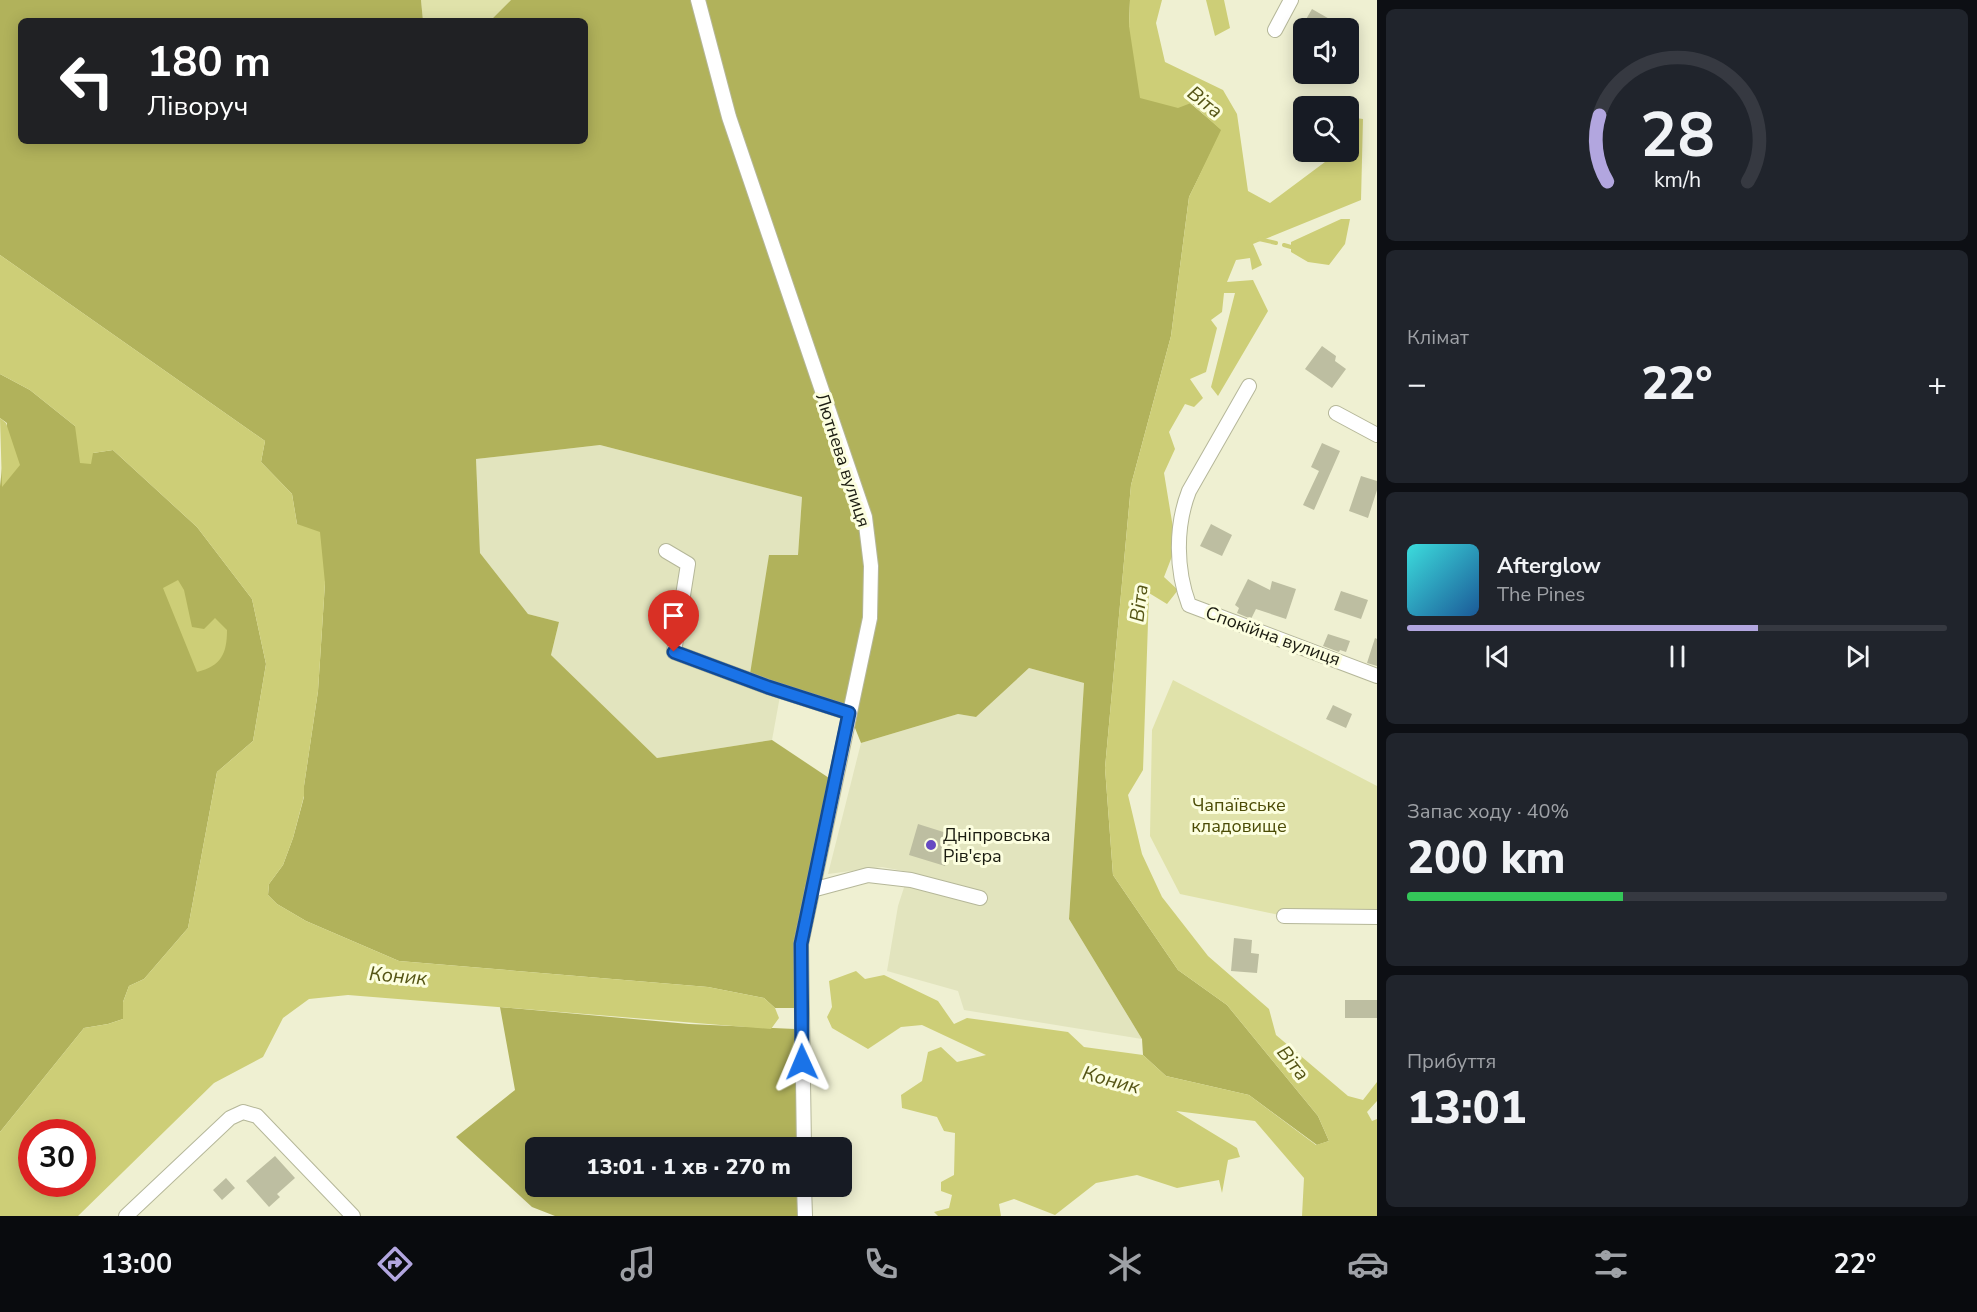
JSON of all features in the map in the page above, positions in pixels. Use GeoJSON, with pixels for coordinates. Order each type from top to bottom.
{"type":"FeatureCollection","features":[{"type":"Feature","properties":{"kind":"street","name":"Лютнева вулиця"},"geometry":{"type":"LineString","coordinates":[[698,0],[729,117],[865,517],[871,566],[870,618],[801,944],[804,1137]]}},
{"type":"Feature","properties":{"kind":"street"},"geometry":{"type":"LineString","coordinates":[[1275,30],[1291,0]]}},
{"type":"Feature","properties":{"kind":"street","name":"Спокійна вулиця"},"geometry":{"type":"LineString","coordinates":[[1249,386],[1189,491],[1182,510],[1179,551],[1182,585],[1189,605],[1377,676]]}},
{"type":"Feature","properties":{"kind":"street"},"geometry":{"type":"LineString","coordinates":[[1336,413],[1377,435]]}},
{"type":"Feature","properties":{"kind":"street"},"geometry":{"type":"LineString","coordinates":[[666,551],[688,564],[674,652],[768,687],[849,713]]}},
{"type":"Feature","properties":{"kind":"street"},"geometry":{"type":"LineString","coordinates":[[812,890],[868,875],[911,880],[980,898]]}},
{"type":"Feature","properties":{"kind":"street"},"geometry":{"type":"LineString","coordinates":[[1284,916],[1377,917]]}},
{"type":"Feature","properties":{"kind":"street"},"geometry":{"type":"LineString","coordinates":[[126,1216],[230,1118],[243,1112],[257,1116],[353,1216]]}},
{"type":"Feature","properties":{"kind":"street"},"geometry":{"type":"LineString","coordinates":[[804,1197],[805,1216]]}},
{"type":"Feature","properties":{"kind":"shaded area"},"geometry":{"type":"Polygon","coordinates":[[[0,0],[421,0],[423,18],[18,18],[18,144],[588,144],[588,18],[493,18],[511,0],[1130,0],[1129,26],[1190,103],[1222,130],[1189,197],[1171,336],[1131,485],[1105,768],[1113,875],[1178,970],[1227,1005],[1318,1116],[1329,1141],[1317,1145],[1249,1095],[1166,1076],[1143,1055],[1142,1039],[1069,919],[1084,683],[1029,668],[976,717],[958,714],[861,743],[849,713],[750,674],[769,555],[798,555],[802,497],[600,445],[476,459],[480,553],[528,614],[559,622],[551,655],[657,758],[772,740],[835,782],[801,944],[801,1008],[775,1008],[764,998],[708,987],[399,961],[306,921],[277,904],[268,895],[269,884],[283,865],[304,797],[318,691],[325,583],[297,524],[292,494],[261,462],[265,441],[0,255],[0,0]]]}},
{"type":"Feature","properties":{"kind":"shaded area"},"geometry":{"type":"Polygon","coordinates":[[[0,374],[30,390],[75,426],[93,453],[113,450],[197,527],[252,599],[266,664],[253,741],[217,772],[188,928],[144,979],[129,986],[123,1002],[123,1019],[84,1028],[0,1132],[0,486],[7,423],[0,418],[0,374]]]}},
{"type":"Feature","properties":{"kind":"shaded area"},"geometry":{"type":"Polygon","coordinates":[[[600,445],[802,497],[798,555],[769,555],[782,685],[772,740],[657,758],[551,655],[559,622],[528,614],[480,553],[476,459],[600,445]]]}},
{"type":"Feature","properties":{"kind":"shaded area"},"geometry":{"type":"Polygon","coordinates":[[[1029,668],[1084,683],[1069,919],[1142,1039],[964,1010],[958,991],[887,971],[898,906],[909,872],[882,867],[828,874],[861,743],[958,714],[976,717],[1029,668]]]}},
{"type":"Feature","properties":{"kind":"shaded area"},"geometry":{"type":"Polygon","coordinates":[[[500,1007],[689,1024],[795,1029],[797,1137],[525,1137],[525,1197],[797,1197],[797,1216],[555,1216],[532,1207],[456,1137],[515,1090],[500,1007]]]}},
{"type":"Feature","properties":{"kind":"green space"},"geometry":{"type":"Polygon","coordinates":[[[421,0],[511,0],[493,18],[423,18],[421,0]]]}},
{"type":"Feature","properties":{"kind":"green space","name":"Чапаївське кладовище"},"geometry":{"type":"Polygon","coordinates":[[[1173,680],[1377,786],[1377,917],[1284,916],[1180,894],[1150,836],[1152,730],[1173,680]]]}},
{"type":"Feature","properties":{"kind":"water"},"geometry":{"type":"Polygon","coordinates":[[[1130,0],[1162,0],[1156,23],[1165,62],[1223,90],[1237,114],[1248,191],[1270,203],[1325,162],[1359,162],[1359,118],[1363,119],[1361,200],[1253,244],[1262,265],[1252,270],[1250,258],[1236,260],[1227,282],[1253,280],[1268,311],[1218,396],[1211,387],[1235,293],[1224,293],[1222,312],[1211,320],[1217,328],[1206,372],[1190,379],[1203,398],[1194,407],[1185,404],[1169,432],[1175,449],[1164,473],[1176,546],[1164,577],[1178,590],[1167,604],[1149,593],[1143,770],[1128,795],[1142,854],[1162,897],[1208,956],[1269,1009],[1276,1035],[1348,1096],[1363,1100],[1377,1082],[1377,1101],[1367,1112],[1372,1121],[1377,1119],[1377,1216],[1302,1216],[1304,1178],[1255,1121],[1176,1111],[1237,1148],[1240,1157],[1228,1160],[1222,1193],[1219,1180],[1177,1188],[1137,1175],[1096,1183],[1055,1215],[1014,1199],[999,1204],[1001,1216],[938,1216],[934,1212],[949,1208],[952,1195],[941,1191],[941,1182],[954,1175],[955,1133],[944,1131],[937,1117],[902,1108],[901,1095],[922,1081],[928,1052],[941,1047],[957,1062],[986,1055],[922,1025],[901,1027],[868,1049],[832,1028],[827,1017],[832,1007],[829,981],[856,971],[865,979],[884,975],[938,1001],[954,1024],[967,1018],[1068,1032],[1084,1047],[1143,1055],[1166,1076],[1249,1095],[1316,1145],[1329,1141],[1318,1116],[1227,1005],[1178,970],[1113,875],[1105,768],[1131,485],[1171,336],[1189,197],[1221,130],[1191,103],[1178,108],[1140,98],[1129,26],[1130,0]]]}},
{"type":"Feature","properties":{"kind":"water"},"geometry":{"type":"Polygon","coordinates":[[[1206,0],[1224,0],[1230,28],[1215,36],[1206,0]]]}},
{"type":"Feature","properties":{"kind":"water"},"geometry":{"type":"Polygon","coordinates":[[[1341,219],[1350,219],[1345,244],[1329,265],[1308,262],[1291,252],[1291,242],[1341,219]]]}},
{"type":"Feature","properties":{"kind":"water","name":"Коник"},"geometry":{"type":"Polygon","coordinates":[[[0,255],[265,441],[261,462],[292,494],[297,524],[320,532],[325,583],[318,691],[304,796],[283,865],[269,884],[268,895],[277,904],[306,921],[399,961],[708,987],[764,998],[775,1008],[779,1018],[771,1029],[348,995],[309,999],[283,1018],[263,1057],[214,1083],[78,1216],[0,1216],[0,1132],[84,1028],[123,1019],[123,1002],[129,986],[144,979],[188,928],[217,772],[253,741],[266,664],[252,599],[197,527],[113,450],[93,453],[91,464],[80,463],[75,426],[30,390],[0,374],[0,255]]]}},
{"type":"Feature","properties":{"kind":"water"},"geometry":{"type":"Polygon","coordinates":[[[0,418],[6,423],[20,465],[2,487],[0,418]]]}},
{"type":"Feature","properties":{"kind":"water"},"geometry":{"type":"Polygon","coordinates":[[[178,580],[184,590],[192,627],[204,629],[215,618],[227,630],[226,646],[221,658],[212,666],[197,672],[163,588],[178,580]]]}},
{"type":"Feature","properties":{"kind":"building"},"geometry":{"type":"Polygon","coordinates":[[[1312,9],[1328,18],[1307,18],[1312,9]]]}},
{"type":"Feature","properties":{"kind":"building"},"geometry":{"type":"Polygon","coordinates":[[[1322,346],[1336,356],[1335,361],[1346,369],[1332,388],[1305,369],[1322,346]]]}},
{"type":"Feature","properties":{"kind":"building"},"geometry":{"type":"Polygon","coordinates":[[[1322,443],[1340,451],[1314,510],[1303,505],[1319,471],[1311,467],[1322,443]]]}},
{"type":"Feature","properties":{"kind":"building"},"geometry":{"type":"Polygon","coordinates":[[[1361,476],[1377,481],[1377,490],[1368,518],[1349,511],[1361,476]]]}},
{"type":"Feature","properties":{"kind":"building"},"geometry":{"type":"Polygon","coordinates":[[[1211,524],[1232,535],[1222,556],[1200,546],[1211,524]]]}},
{"type":"Feature","properties":{"kind":"building"},"geometry":{"type":"Polygon","coordinates":[[[1248,579],[1270,590],[1272,581],[1296,589],[1286,619],[1256,609],[1251,619],[1237,613],[1239,608],[1235,605],[1248,579]]]}},
{"type":"Feature","properties":{"kind":"building"},"geometry":{"type":"Polygon","coordinates":[[[1341,591],[1368,600],[1361,619],[1334,610],[1341,591]]]}},
{"type":"Feature","properties":{"kind":"building"},"geometry":{"type":"Polygon","coordinates":[[[1328,634],[1350,641],[1346,652],[1323,646],[1328,634]]]}},
{"type":"Feature","properties":{"kind":"building"},"geometry":{"type":"Polygon","coordinates":[[[1375,638],[1377,639],[1377,666],[1367,663],[1375,638]]]}},
{"type":"Feature","properties":{"kind":"building"},"geometry":{"type":"Polygon","coordinates":[[[1333,705],[1352,714],[1346,728],[1326,719],[1333,705]]]}},
{"type":"Feature","properties":{"kind":"building","name":"Дніпровська Рів'єра"},"geometry":{"type":"Polygon","coordinates":[[[918,824],[953,835],[945,866],[909,855],[918,824]]]}},
{"type":"Feature","properties":{"kind":"building"},"geometry":{"type":"Polygon","coordinates":[[[1234,938],[1252,940],[1251,953],[1259,954],[1257,973],[1231,971],[1234,938]]]}},
{"type":"Feature","properties":{"kind":"building"},"geometry":{"type":"Polygon","coordinates":[[[1345,1000],[1377,1000],[1377,1018],[1345,1018],[1345,1000]]]}},
{"type":"Feature","properties":{"kind":"building"},"geometry":{"type":"Polygon","coordinates":[[[275,1156],[295,1178],[277,1194],[280,1197],[269,1207],[246,1181],[275,1156]]]}},
{"type":"Feature","properties":{"kind":"building"},"geometry":{"type":"Polygon","coordinates":[[[226,1178],[235,1188],[222,1200],[213,1190],[226,1178]]]}},
{"type":"Feature","properties":{"kind":"waterway"},"geometry":{"type":"LineString","coordinates":[[1259,239],[1276,243]]}},
{"type":"Feature","properties":{"kind":"waterway"},"geometry":{"type":"LineString","coordinates":[[1284,245],[1291,247]]}},
{"type":"Feature","properties":{"kind":"place","name":"Дніпровська Рів'єра"},"geometry":{"type":"Point","coordinates":[931,845]}},
{"type":"Feature","properties":{"kind":"route"},"geometry":{"type":"LineString","coordinates":[[674,652],[768,687],[849,713],[801,944],[802,1062]]}},
{"type":"Feature","properties":{"kind":"water label","name":"Віта"},"geometry":{"type":"Point","coordinates":[1205,102]}},
{"type":"Feature","properties":{"kind":"water label","name":"Віта"},"geometry":{"type":"Point","coordinates":[1139,603]}},
{"type":"Feature","properties":{"kind":"water label","name":"Віта"},"geometry":{"type":"Point","coordinates":[1293,1063]}}]}
